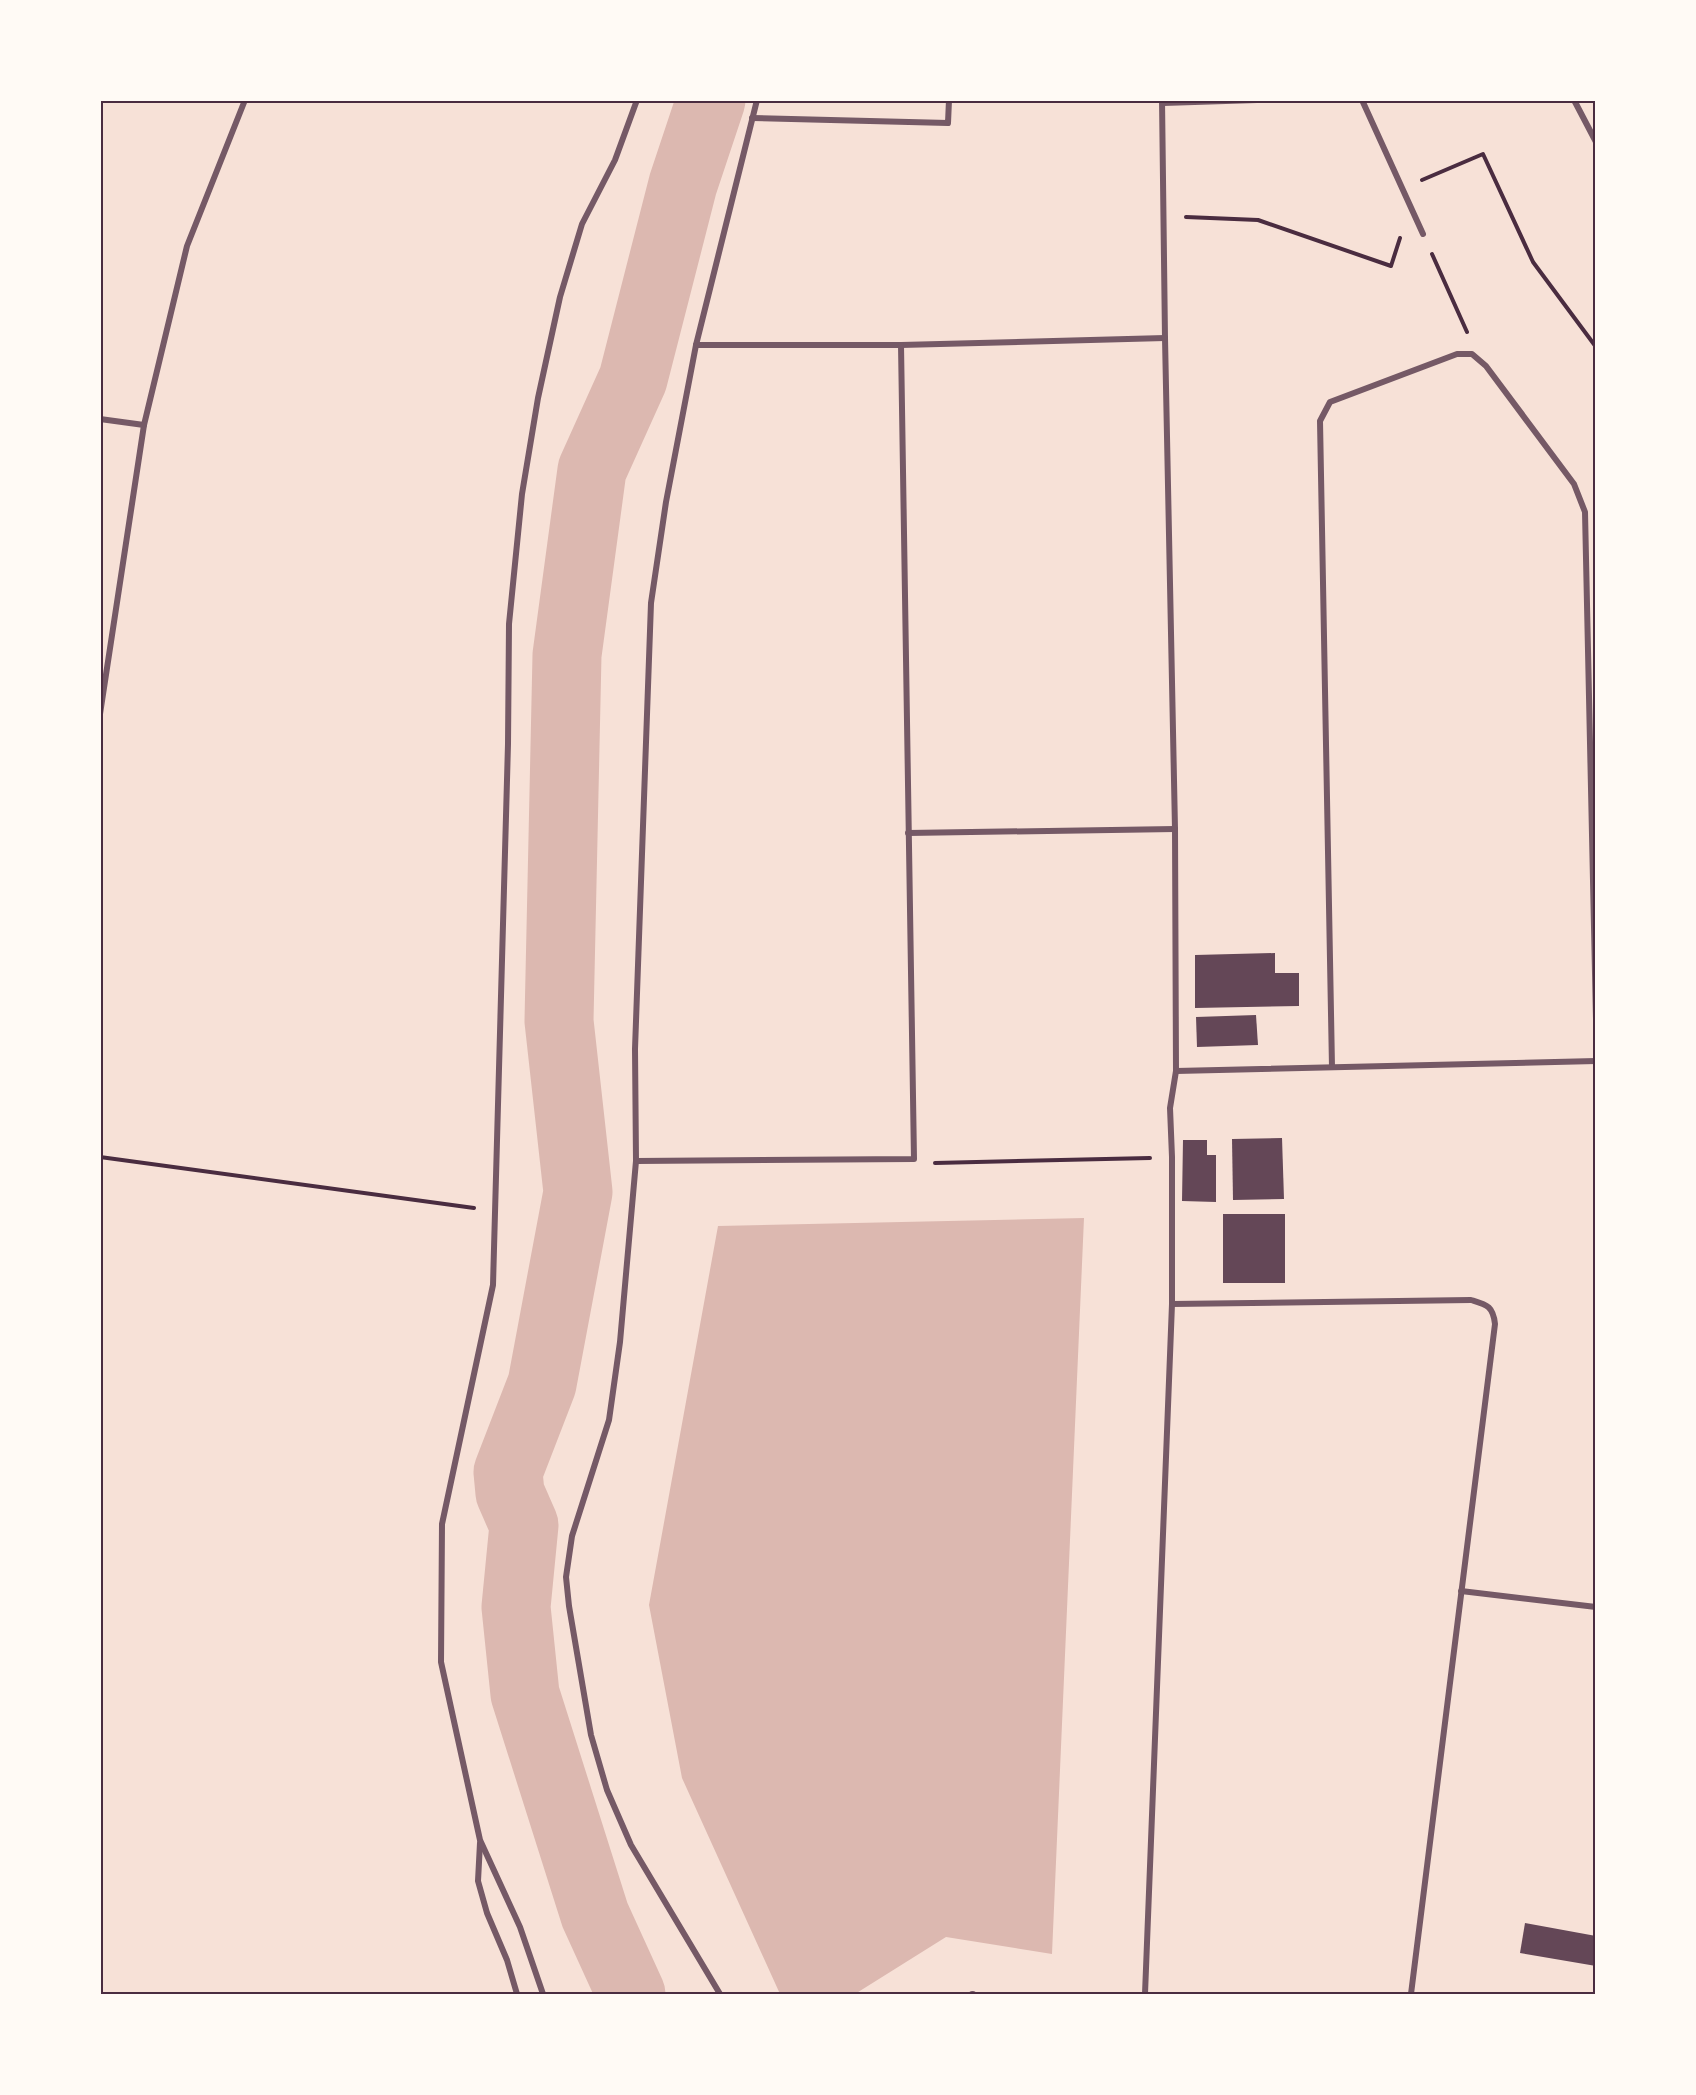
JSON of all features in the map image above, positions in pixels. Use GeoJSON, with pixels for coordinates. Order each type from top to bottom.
{"type":"FeatureCollection","features":[{"type":"Feature","properties":{"kind":"street"},"geometry":{"type":"LineString","coordinates":[[100,714],[144,425],[187,246],[245,100]]}},
{"type":"Feature","properties":{"kind":"street"},"geometry":{"type":"LineString","coordinates":[[543,1995],[520,1927],[480,1840],[441,1662],[442,1524],[493,1285],[508,744],[509,624],[522,494],[538,398],[560,297],[582,224],[615,160],[637,100]]}},
{"type":"Feature","properties":{"kind":"street"},"geometry":{"type":"LineString","coordinates":[[720,1995],[631,1845],[607,1790],[591,1735],[566,1576],[572,1536],[609,1420],[620,1342],[636,1161],[635,1049],[651,603],[666,502],[696,345],[757,100]]}},
{"type":"Feature","properties":{"kind":"street"},"geometry":{"type":"LineString","coordinates":[[752,118],[948,123],[949,100]]}},
{"type":"Feature","properties":{"kind":"street"},"geometry":{"type":"LineString","coordinates":[[1145,1995],[1172,1304],[1170,1108],[1176,1071],[1163,102],[1257,100]]}},
{"type":"Feature","properties":{"kind":"street"},"geometry":{"type":"LineString","coordinates":[[1362,100],[1423,234]]}},
{"type":"Feature","properties":{"kind":"street"},"geometry":{"type":"LineString","coordinates":[[1574,100],[1596,141]]}},
{"type":"Feature","properties":{"kind":"street"},"geometry":{"type":"LineString","coordinates":[[696,345],[902,345],[1165,338]]}},
{"type":"Feature","properties":{"kind":"street"},"geometry":{"type":"LineString","coordinates":[[636,1161],[914,1159],[902,345]]}},
{"type":"Feature","properties":{"kind":"street"},"geometry":{"type":"LineString","coordinates":[[1332,1067],[1320,420],[1330,402],[1457,354],[1472,354],[1486,366],[1574,484],[1585,512],[1596,1019]]}},
{"type":"Feature","properties":{"kind":"street"},"geometry":{"type":"LineString","coordinates":[[100,419],[144,425]]}},
{"type":"Feature","properties":{"kind":"street"},"geometry":{"type":"LineString","coordinates":[[908,833],[1174,829]]}},
{"type":"Feature","properties":{"kind":"street"},"geometry":{"type":"LineString","coordinates":[[1176,1071],[1596,1061]]}},
{"type":"Feature","properties":{"kind":"street"},"geometry":{"type":"LineString","coordinates":[[1172,1304],[1471,1299],[1486,1304],[1493,1311],[1495,1324],[1412,1995]]}},
{"type":"Feature","properties":{"kind":"street"},"geometry":{"type":"LineString","coordinates":[[1461,1592],[1596,1607]]}},
{"type":"Feature","properties":{"kind":"street"},"geometry":{"type":"LineString","coordinates":[[480,1840],[478,1881],[487,1913],[507,1960],[518,1995]]}},
{"type":"Feature","properties":{"kind":"path"},"geometry":{"type":"LineString","coordinates":[[1403,188],[1483,154],[1533,262],[1596,347]]}},
{"type":"Feature","properties":{"kind":"path"},"geometry":{"type":"LineString","coordinates":[[1164,213],[1193,218],[1258,220],[1391,266],[1405,223],[1415,215]]}},
{"type":"Feature","properties":{"kind":"path"},"geometry":{"type":"LineString","coordinates":[[1423,234],[1467,331],[1472,354]]}},
{"type":"Feature","properties":{"kind":"path"},"geometry":{"type":"LineString","coordinates":[[100,1157],[495,1210]]}},
{"type":"Feature","properties":{"kind":"path"},"geometry":{"type":"LineString","coordinates":[[914,1159],[932,1163],[1172,1157]]}},
{"type":"Feature","properties":{"kind":"shaded area"},"geometry":{"type":"Polygon","coordinates":[[[1084,1218],[1052,1954],[946,1937],[855,1994],[780,1994],[682,1778],[649,1605],[718,1226],[1084,1218]]]}},
{"type":"Feature","properties":{"kind":"building"},"geometry":{"type":"Polygon","coordinates":[[[1275,953],[1275,973],[1299,973],[1299,1006],[1195,1008],[1195,955],[1275,953]]]}},
{"type":"Feature","properties":{"kind":"building"},"geometry":{"type":"Polygon","coordinates":[[[1256,1015],[1258,1045],[1197,1047],[1196,1017],[1256,1015]]]}},
{"type":"Feature","properties":{"kind":"building"},"geometry":{"type":"Polygon","coordinates":[[[1282,1138],[1284,1199],[1233,1200],[1232,1139],[1282,1138]]]}},
{"type":"Feature","properties":{"kind":"building"},"geometry":{"type":"Polygon","coordinates":[[[1183,1140],[1207,1140],[1207,1155],[1216,1155],[1216,1202],[1182,1201],[1183,1140]]]}},
{"type":"Feature","properties":{"kind":"building"},"geometry":{"type":"Polygon","coordinates":[[[1223,1214],[1285,1214],[1285,1283],[1223,1283],[1223,1214]]]}},
{"type":"Feature","properties":{"kind":"building"},"geometry":{"type":"Polygon","coordinates":[[[1525,1923],[1596,1936],[1596,1966],[1520,1953],[1525,1923]]]}},
{"type":"Feature","properties":{"kind":"waterway"},"geometry":{"type":"LineString","coordinates":[[631,1994],[595,1915],[525,1694],[516,1607],[524,1525],[510,1493],[508,1472],[542,1384],[578,1192],[559,1021],[567,655],[592,470],[633,379],[683,184],[711,100]]}}]}
